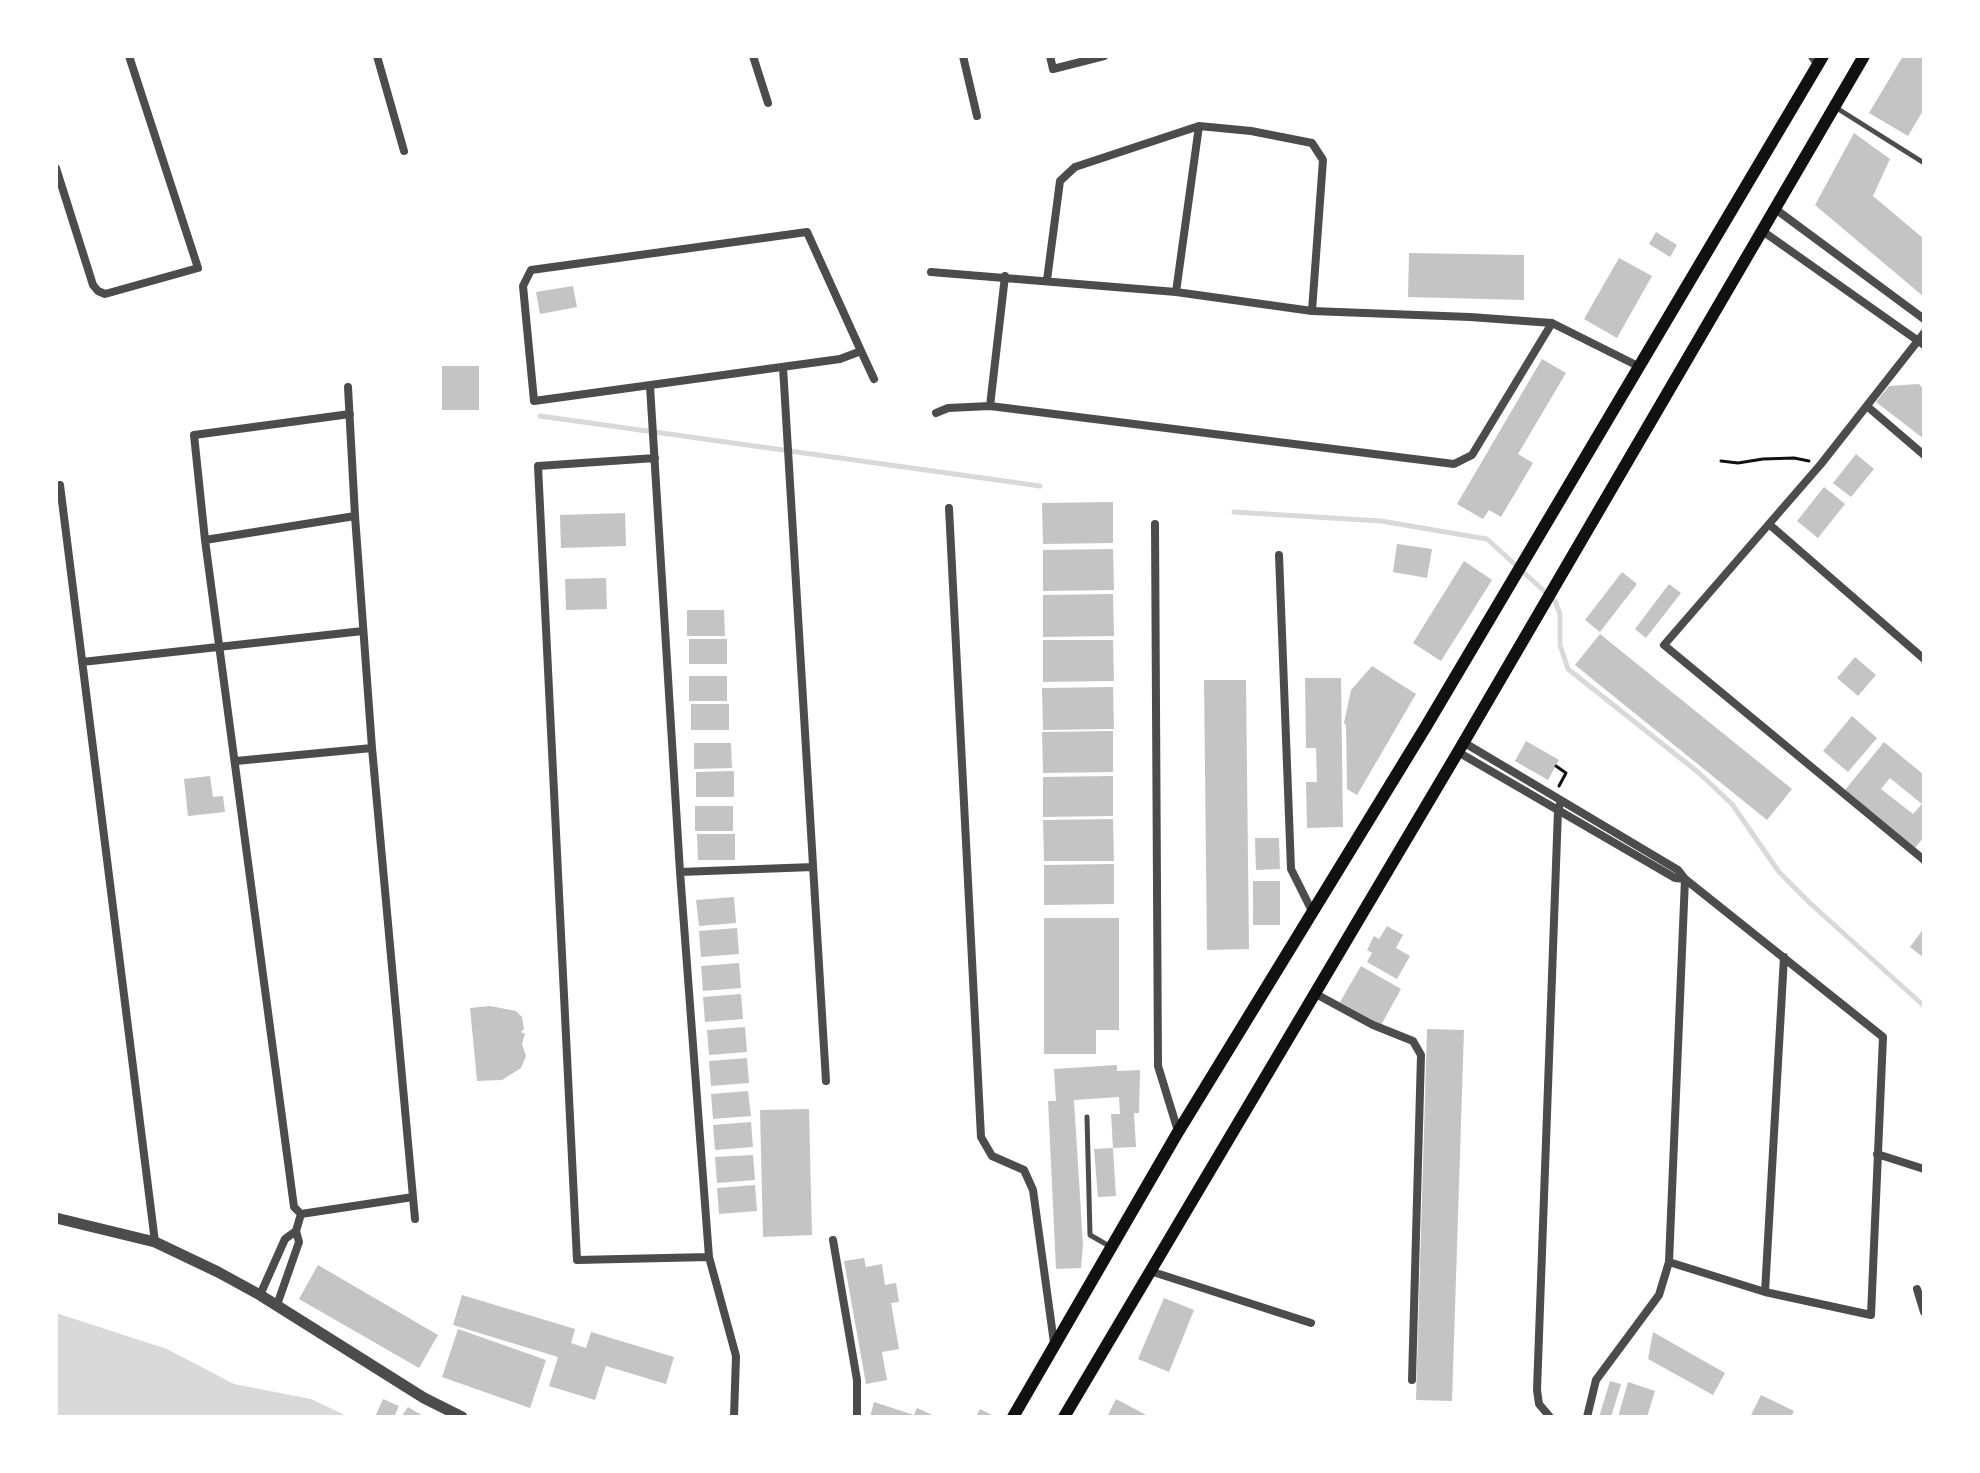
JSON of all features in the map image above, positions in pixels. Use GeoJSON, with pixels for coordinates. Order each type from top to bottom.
{"type":"FeatureCollection","features":[{"type":"Feature","properties":{"kind":"main road"},"geometry":{"type":"LineString","coordinates":[[1064,1417],[1461,747],[1864,56]]}},
{"type":"Feature","properties":{"kind":"main road"},"geometry":{"type":"LineString","coordinates":[[1013,1417],[1178,1132],[1543,528],[1817,59]]}},
{"type":"Feature","properties":{"kind":"street"},"geometry":{"type":"LineString","coordinates":[[56,168],[93,285],[98,291],[105,294],[198,268],[129,56]]}},
{"type":"Feature","properties":{"kind":"street"},"geometry":{"type":"LineString","coordinates":[[377,56],[404,151]]}},
{"type":"Feature","properties":{"kind":"street"},"geometry":{"type":"LineString","coordinates":[[753,56],[768,103]]}},
{"type":"Feature","properties":{"kind":"street"},"geometry":{"type":"LineString","coordinates":[[963,56],[977,116]]}},
{"type":"Feature","properties":{"kind":"street"},"geometry":{"type":"LineString","coordinates":[[1050,56],[1053,69],[1104,56]]}},
{"type":"Feature","properties":{"kind":"street"},"geometry":{"type":"LineString","coordinates":[[1176,292],[1199,126]]}},
{"type":"Feature","properties":{"kind":"street"},"geometry":{"type":"LineString","coordinates":[[1047,280],[1060,181],[1075,167],[1199,126],[1281,135],[1312,143],[1323,160],[1312,311]]}},
{"type":"Feature","properties":{"kind":"street"},"geometry":{"type":"LineString","coordinates":[[1774,208],[1924,319]]}},
{"type":"Feature","properties":{"kind":"street"},"geometry":{"type":"LineString","coordinates":[[1761,230],[1922,339],[1770,525],[1664,645],[1924,860]]}},
{"type":"Feature","properties":{"kind":"street"},"geometry":{"type":"LineString","coordinates":[[861,351],[840,359],[534,401],[523,286],[531,270],[807,232],[874,379]]}},
{"type":"Feature","properties":{"kind":"street"},"geometry":{"type":"LineString","coordinates":[[931,272],[1176,292],[1312,311],[1552,323],[1638,366]]}},
{"type":"Feature","properties":{"kind":"street"},"geometry":{"type":"LineString","coordinates":[[990,406],[1005,276]]}},
{"type":"Feature","properties":{"kind":"street"},"geometry":{"type":"LineString","coordinates":[[936,413],[948,408],[990,406],[1454,464],[1472,455],[1552,323]]}},
{"type":"Feature","properties":{"kind":"street"},"geometry":{"type":"LineString","coordinates":[[783,367],[826,1081]]}},
{"type":"Feature","properties":{"kind":"street"},"geometry":{"type":"LineString","coordinates":[[650,386],[680,872],[709,1257],[736,1356],[734,1417]]}},
{"type":"Feature","properties":{"kind":"street"},"geometry":{"type":"LineString","coordinates":[[348,387],[372,748],[415,1219]]}},
{"type":"Feature","properties":{"kind":"street"},"geometry":{"type":"LineString","coordinates":[[1868,407],[1924,455]]}},
{"type":"Feature","properties":{"kind":"street"},"geometry":{"type":"LineString","coordinates":[[301,1214],[294,1207],[205,540],[194,435],[350,414]]}},
{"type":"Feature","properties":{"kind":"street"},"geometry":{"type":"LineString","coordinates":[[655,458],[538,466],[577,1260],[709,1257]]}},
{"type":"Feature","properties":{"kind":"street"},"geometry":{"type":"LineString","coordinates":[[60,485],[155,1242]]}},
{"type":"Feature","properties":{"kind":"street"},"geometry":{"type":"LineString","coordinates":[[949,508],[981,1137],[992,1156],[1024,1170],[1033,1190],[1054,1345]]}},
{"type":"Feature","properties":{"kind":"street"},"geometry":{"type":"LineString","coordinates":[[205,540],[355,516]]}},
{"type":"Feature","properties":{"kind":"street"},"geometry":{"type":"LineString","coordinates":[[1155,524],[1158,1066],[1178,1132]]}},
{"type":"Feature","properties":{"kind":"street"},"geometry":{"type":"LineString","coordinates":[[1770,525],[1924,659]]}},
{"type":"Feature","properties":{"kind":"street"},"geometry":{"type":"LineString","coordinates":[[1279,555],[1291,869],[1312,911]]}},
{"type":"Feature","properties":{"kind":"street"},"geometry":{"type":"LineString","coordinates":[[82,662],[363,631]]}},
{"type":"Feature","properties":{"kind":"street"},"geometry":{"type":"LineString","coordinates":[[1461,747],[1558,802],[1675,878],[1685,879],[1883,1037],[1871,1315],[1765,1292],[1669,1262]]}},
{"type":"Feature","properties":{"kind":"street"},"geometry":{"type":"LineString","coordinates":[[1461,747],[1558,802]]}},
{"type":"Feature","properties":{"kind":"street"},"geometry":{"type":"LineString","coordinates":[[236,761],[372,748]]}},
{"type":"Feature","properties":{"kind":"street"},"geometry":{"type":"LineString","coordinates":[[1550,1417],[1539,1404],[1537,1390],[1558,802]]}},
{"type":"Feature","properties":{"kind":"street"},"geometry":{"type":"LineString","coordinates":[[680,872],[813,867]]}},
{"type":"Feature","properties":{"kind":"street"},"geometry":{"type":"LineString","coordinates":[[1587,1417],[1596,1380],[1659,1295],[1669,1262],[1685,879]]}},
{"type":"Feature","properties":{"kind":"street"},"geometry":{"type":"LineString","coordinates":[[1765,1292],[1784,957]]}},
{"type":"Feature","properties":{"kind":"street"},"geometry":{"type":"LineString","coordinates":[[1314,993],[1373,1025],[1413,1041],[1421,1055],[1412,1380]]}},
{"type":"Feature","properties":{"kind":"street"},"geometry":{"type":"LineString","coordinates":[[1877,1154],[1924,1169]]}},
{"type":"Feature","properties":{"kind":"street"},"geometry":{"type":"LineString","coordinates":[[301,1214],[413,1197]]}},
{"type":"Feature","properties":{"kind":"street"},"geometry":{"type":"LineString","coordinates":[[277,1305],[299,1242],[296,1231],[301,1214]]}},
{"type":"Feature","properties":{"kind":"street"},"geometry":{"type":"LineString","coordinates":[[56,1218],[155,1242],[260,1295],[424,1398],[462,1417]]}},
{"type":"Feature","properties":{"kind":"street"},"geometry":{"type":"LineString","coordinates":[[260,1295],[285,1239],[296,1231]]}},
{"type":"Feature","properties":{"kind":"street"},"geometry":{"type":"LineString","coordinates":[[833,1240],[857,1380],[857,1417]]}},
{"type":"Feature","properties":{"kind":"street"},"geometry":{"type":"LineString","coordinates":[[1150,1271],[1311,1323]]}},
{"type":"Feature","properties":{"kind":"street"},"geometry":{"type":"LineString","coordinates":[[1917,1289],[1924,1312]]}},
{"type":"Feature","properties":{"kind":"lane"},"geometry":{"type":"LineString","coordinates":[[1834,107],[1924,163]]}},
{"type":"Feature","properties":{"kind":"lane"},"geometry":{"type":"LineString","coordinates":[[1087,1117],[1090,1235],[1112,1248]]}},
{"type":"Feature","properties":{"kind":"path"},"geometry":{"type":"LineString","coordinates":[[1721,461],[1738,463],[1794,458],[1821,464]]}},
{"type":"Feature","properties":{"kind":"path"},"geometry":{"type":"LineString","coordinates":[[1556,766],[1566,773],[1558,802]]}},
{"type":"Feature","properties":{"kind":"shaded area"},"geometry":{"type":"Polygon","coordinates":[[[56,1313],[167,1349],[234,1384],[311,1399],[349,1417],[56,1417],[56,1313]]]}},
{"type":"Feature","properties":{"kind":"building"},"geometry":{"type":"Polygon","coordinates":[[[1903,56],[1924,56],[1924,109],[1908,136],[1869,113],[1903,56]]]}},
{"type":"Feature","properties":{"kind":"building"},"geometry":{"type":"Polygon","coordinates":[[[1854,133],[1890,159],[1873,196],[1924,239],[1924,297],[1815,205],[1854,133]]]}},
{"type":"Feature","properties":{"kind":"building"},"geometry":{"type":"Polygon","coordinates":[[[1656,232],[1677,245],[1670,257],[1649,244],[1656,232]]]}},
{"type":"Feature","properties":{"kind":"building"},"geometry":{"type":"Polygon","coordinates":[[[1409,253],[1524,255],[1524,300],[1408,297],[1409,253]]]}},
{"type":"Feature","properties":{"kind":"building"},"geometry":{"type":"Polygon","coordinates":[[[1619,258],[1652,276],[1617,338],[1584,319],[1619,258]]]}},
{"type":"Feature","properties":{"kind":"building"},"geometry":{"type":"Polygon","coordinates":[[[573,286],[577,307],[540,314],[536,292],[573,286]]]}},
{"type":"Feature","properties":{"kind":"building"},"geometry":{"type":"Polygon","coordinates":[[[1542,359],[1566,373],[1518,454],[1533,463],[1501,517],[1489,510],[1483,519],[1457,504],[1542,359]]]}},
{"type":"Feature","properties":{"kind":"building"},"geometry":{"type":"Polygon","coordinates":[[[442,366],[479,366],[479,410],[442,410],[442,366]]]}},
{"type":"Feature","properties":{"kind":"building"},"geometry":{"type":"Polygon","coordinates":[[[1919,384],[1924,390],[1924,439],[1876,402],[1889,386],[1919,384]]]}},
{"type":"Feature","properties":{"kind":"building"},"geometry":{"type":"Polygon","coordinates":[[[1856,454],[1874,469],[1851,497],[1833,483],[1856,454]]]}},
{"type":"Feature","properties":{"kind":"building"},"geometry":{"type":"Polygon","coordinates":[[[1824,487],[1845,504],[1818,538],[1797,521],[1824,487]]]}},
{"type":"Feature","properties":{"kind":"building"},"geometry":{"type":"Polygon","coordinates":[[[1113,502],[1113,543],[1043,544],[1042,503],[1113,502]]]}},
{"type":"Feature","properties":{"kind":"building"},"geometry":{"type":"Polygon","coordinates":[[[625,513],[626,546],[561,548],[560,515],[625,513]]]}},
{"type":"Feature","properties":{"kind":"building"},"geometry":{"type":"Polygon","coordinates":[[[1397,544],[1432,549],[1427,578],[1393,572],[1397,544]]]}},
{"type":"Feature","properties":{"kind":"building"},"geometry":{"type":"Polygon","coordinates":[[[1113,549],[1114,590],[1043,591],[1043,550],[1113,549]]]}},
{"type":"Feature","properties":{"kind":"building"},"geometry":{"type":"Polygon","coordinates":[[[1464,561],[1492,580],[1441,661],[1413,643],[1464,561]]]}},
{"type":"Feature","properties":{"kind":"building"},"geometry":{"type":"Polygon","coordinates":[[[1622,572],[1637,584],[1600,632],[1585,620],[1622,572]]]}},
{"type":"Feature","properties":{"kind":"building"},"geometry":{"type":"Polygon","coordinates":[[[606,578],[607,609],[566,610],[565,579],[606,578]]]}},
{"type":"Feature","properties":{"kind":"building"},"geometry":{"type":"Polygon","coordinates":[[[1669,584],[1681,593],[1646,638],[1635,629],[1669,584]]]}},
{"type":"Feature","properties":{"kind":"building"},"geometry":{"type":"Polygon","coordinates":[[[1113,594],[1114,636],[1043,637],[1043,595],[1113,594]]]}},
{"type":"Feature","properties":{"kind":"building"},"geometry":{"type":"Polygon","coordinates":[[[687,610],[724,610],[725,636],[687,636],[687,610]]]}},
{"type":"Feature","properties":{"kind":"building"},"geometry":{"type":"Polygon","coordinates":[[[1600,634],[1792,789],[1767,820],[1575,665],[1600,634]]]}},
{"type":"Feature","properties":{"kind":"building"},"geometry":{"type":"Polygon","coordinates":[[[689,639],[727,639],[727,664],[689,664],[689,639]]]}},
{"type":"Feature","properties":{"kind":"building"},"geometry":{"type":"Polygon","coordinates":[[[1043,640],[1113,640],[1114,681],[1043,682],[1043,640]]]}},
{"type":"Feature","properties":{"kind":"building"},"geometry":{"type":"Polygon","coordinates":[[[1855,657],[1876,675],[1858,696],[1837,678],[1855,657]]]}},
{"type":"Feature","properties":{"kind":"building"},"geometry":{"type":"Polygon","coordinates":[[[1372,666],[1416,694],[1357,795],[1347,789],[1344,723],[1351,690],[1372,666]]]}},
{"type":"Feature","properties":{"kind":"building"},"geometry":{"type":"Polygon","coordinates":[[[689,676],[727,676],[727,701],[689,701],[689,676]]]}},
{"type":"Feature","properties":{"kind":"building"},"geometry":{"type":"Polygon","coordinates":[[[1305,678],[1341,678],[1343,827],[1307,828],[1306,782],[1317,782],[1316,748],[1306,748],[1305,678]]]}},
{"type":"Feature","properties":{"kind":"building"},"geometry":{"type":"Polygon","coordinates":[[[1204,680],[1246,680],[1249,949],[1207,950],[1204,680]]]}},
{"type":"Feature","properties":{"kind":"building"},"geometry":{"type":"Polygon","coordinates":[[[1113,687],[1114,729],[1043,730],[1042,688],[1113,687]]]}},
{"type":"Feature","properties":{"kind":"building"},"geometry":{"type":"Polygon","coordinates":[[[691,704],[729,704],[729,730],[691,730],[691,704]]]}},
{"type":"Feature","properties":{"kind":"building"},"geometry":{"type":"Polygon","coordinates":[[[1852,716],[1877,738],[1848,772],[1823,751],[1852,716]]]}},
{"type":"Feature","properties":{"kind":"building"},"geometry":{"type":"Polygon","coordinates":[[[1113,731],[1113,772],[1043,773],[1042,732],[1113,731]]]}},
{"type":"Feature","properties":{"kind":"building"},"geometry":{"type":"Polygon","coordinates":[[[1526,741],[1559,760],[1548,780],[1515,761],[1526,741]]]}},
{"type":"Feature","properties":{"kind":"building"},"geometry":{"type":"Polygon","coordinates":[[[1884,742],[1924,775],[1924,837],[1915,848],[1845,790],[1884,742]],[[1890,778],[1881,789],[1913,814],[1922,804],[1890,778]]]}},
{"type":"Feature","properties":{"kind":"building"},"geometry":{"type":"Polygon","coordinates":[[[694,743],[731,743],[732,768],[694,769],[694,743]]]}},
{"type":"Feature","properties":{"kind":"building"},"geometry":{"type":"Polygon","coordinates":[[[734,771],[734,797],[696,797],[696,772],[734,771]]]}},
{"type":"Feature","properties":{"kind":"building"},"geometry":{"type":"Polygon","coordinates":[[[210,776],[213,797],[223,796],[225,812],[188,816],[184,779],[210,776]]]}},
{"type":"Feature","properties":{"kind":"building"},"geometry":{"type":"Polygon","coordinates":[[[1113,776],[1113,816],[1043,817],[1043,777],[1113,776]]]}},
{"type":"Feature","properties":{"kind":"building"},"geometry":{"type":"Polygon","coordinates":[[[695,806],[733,806],[733,831],[695,831],[695,806]]]}},
{"type":"Feature","properties":{"kind":"building"},"geometry":{"type":"Polygon","coordinates":[[[1113,819],[1114,861],[1044,861],[1043,820],[1113,819]]]}},
{"type":"Feature","properties":{"kind":"building"},"geometry":{"type":"Polygon","coordinates":[[[697,834],[735,834],[735,860],[698,860],[697,834]]]}},
{"type":"Feature","properties":{"kind":"building"},"geometry":{"type":"Polygon","coordinates":[[[1255,838],[1279,838],[1280,869],[1256,870],[1255,838]]]}},
{"type":"Feature","properties":{"kind":"building"},"geometry":{"type":"Polygon","coordinates":[[[1114,864],[1114,904],[1044,905],[1044,865],[1114,864]]]}},
{"type":"Feature","properties":{"kind":"building"},"geometry":{"type":"Polygon","coordinates":[[[1253,881],[1280,881],[1280,925],[1253,925],[1253,881]]]}},
{"type":"Feature","properties":{"kind":"building"},"geometry":{"type":"Polygon","coordinates":[[[734,897],[736,923],[699,926],[696,900],[734,897]]]}},
{"type":"Feature","properties":{"kind":"building"},"geometry":{"type":"Polygon","coordinates":[[[1044,918],[1119,918],[1119,1030],[1096,1030],[1096,1054],[1044,1054],[1044,918]]]}},
{"type":"Feature","properties":{"kind":"building"},"geometry":{"type":"Polygon","coordinates":[[[1387,926],[1403,935],[1396,948],[1410,956],[1397,979],[1367,962],[1372,953],[1367,950],[1374,936],[1379,939],[1387,926]]]}},
{"type":"Feature","properties":{"kind":"building"},"geometry":{"type":"Polygon","coordinates":[[[737,928],[739,954],[701,957],[699,931],[737,928]]]}},
{"type":"Feature","properties":{"kind":"building"},"geometry":{"type":"Polygon","coordinates":[[[1924,928],[1924,958],[1910,947],[1924,928]]]}},
{"type":"Feature","properties":{"kind":"building"},"geometry":{"type":"Polygon","coordinates":[[[739,963],[741,988],[703,991],[701,966],[739,963]]]}},
{"type":"Feature","properties":{"kind":"building"},"geometry":{"type":"Polygon","coordinates":[[[1361,966],[1401,989],[1381,1025],[1340,1002],[1361,966]]]}},
{"type":"Feature","properties":{"kind":"building"},"geometry":{"type":"Polygon","coordinates":[[[741,994],[743,1019],[705,1022],[703,997],[741,994]]]}},
{"type":"Feature","properties":{"kind":"building"},"geometry":{"type":"Polygon","coordinates":[[[490,1006],[516,1011],[522,1017],[524,1029],[521,1032],[525,1034],[522,1044],[526,1056],[521,1068],[502,1080],[477,1081],[470,1008],[490,1006]]]}},
{"type":"Feature","properties":{"kind":"building"},"geometry":{"type":"Polygon","coordinates":[[[745,1027],[747,1052],[709,1055],[707,1030],[745,1027]]]}},
{"type":"Feature","properties":{"kind":"building"},"geometry":{"type":"Polygon","coordinates":[[[1427,1029],[1464,1030],[1452,1401],[1416,1400],[1427,1029]]]}},
{"type":"Feature","properties":{"kind":"building"},"geometry":{"type":"Polygon","coordinates":[[[747,1058],[749,1083],[711,1086],[709,1061],[747,1058]]]}},
{"type":"Feature","properties":{"kind":"building"},"geometry":{"type":"Polygon","coordinates":[[[1117,1065],[1117,1071],[1140,1070],[1139,1113],[1134,1113],[1136,1147],[1113,1148],[1111,1114],[1120,1114],[1119,1097],[1074,1100],[1083,1245],[1081,1268],[1056,1269],[1048,1101],[1056,1101],[1054,1069],[1117,1065]]]}},
{"type":"Feature","properties":{"kind":"building"},"geometry":{"type":"Polygon","coordinates":[[[748,1091],[751,1116],[713,1119],[711,1094],[748,1091]]]}},
{"type":"Feature","properties":{"kind":"building"},"geometry":{"type":"Polygon","coordinates":[[[809,1109],[812,1235],[763,1237],[760,1110],[809,1109]]]}},
{"type":"Feature","properties":{"kind":"building"},"geometry":{"type":"Polygon","coordinates":[[[751,1122],[753,1147],[715,1150],[713,1125],[751,1122]]]}},
{"type":"Feature","properties":{"kind":"building"},"geometry":{"type":"Polygon","coordinates":[[[1113,1148],[1116,1196],[1098,1197],[1094,1149],[1113,1148]]]}},
{"type":"Feature","properties":{"kind":"building"},"geometry":{"type":"Polygon","coordinates":[[[753,1155],[755,1180],[717,1183],[715,1157],[753,1155]]]}},
{"type":"Feature","properties":{"kind":"building"},"geometry":{"type":"Polygon","coordinates":[[[755,1185],[757,1211],[719,1214],[717,1188],[755,1185]]]}},
{"type":"Feature","properties":{"kind":"building"},"geometry":{"type":"Polygon","coordinates":[[[864,1258],[866,1267],[882,1264],[885,1285],[896,1283],[899,1302],[891,1303],[899,1349],[882,1352],[887,1380],[866,1384],[844,1261],[864,1258]]]}},
{"type":"Feature","properties":{"kind":"building"},"geometry":{"type":"Polygon","coordinates":[[[318,1265],[438,1335],[419,1368],[299,1299],[318,1265]]]}},
{"type":"Feature","properties":{"kind":"building"},"geometry":{"type":"Polygon","coordinates":[[[462,1295],[575,1329],[571,1343],[586,1348],[591,1332],[674,1357],[666,1384],[606,1366],[595,1400],[549,1386],[558,1357],[453,1325],[462,1295]]]}},
{"type":"Feature","properties":{"kind":"building"},"geometry":{"type":"Polygon","coordinates":[[[1164,1298],[1194,1310],[1169,1372],[1138,1359],[1164,1298]]]}},
{"type":"Feature","properties":{"kind":"building"},"geometry":{"type":"Polygon","coordinates":[[[458,1329],[546,1360],[530,1408],[442,1377],[458,1329]]]}},
{"type":"Feature","properties":{"kind":"building"},"geometry":{"type":"Polygon","coordinates":[[[1653,1332],[1725,1373],[1713,1395],[1648,1359],[1653,1332]]]}},
{"type":"Feature","properties":{"kind":"building"},"geometry":{"type":"Polygon","coordinates":[[[1610,1381],[1621,1384],[1611,1417],[1599,1417],[1610,1381]]]}},
{"type":"Feature","properties":{"kind":"building"},"geometry":{"type":"Polygon","coordinates":[[[1628,1382],[1655,1391],[1647,1417],[1618,1417],[1628,1382]]]}},
{"type":"Feature","properties":{"kind":"building"},"geometry":{"type":"Polygon","coordinates":[[[1761,1395],[1794,1411],[1791,1417],[1750,1417],[1761,1395]]]}},
{"type":"Feature","properties":{"kind":"building"},"geometry":{"type":"Polygon","coordinates":[[[383,1399],[399,1406],[394,1417],[375,1417],[383,1399]]]}},
{"type":"Feature","properties":{"kind":"building"},"geometry":{"type":"Polygon","coordinates":[[[1116,1399],[1150,1417],[1107,1417],[1116,1399]]]}},
{"type":"Feature","properties":{"kind":"building"},"geometry":{"type":"Polygon","coordinates":[[[874,1402],[914,1415],[917,1408],[937,1417],[870,1417],[874,1402]]]}},
{"type":"Feature","properties":{"kind":"building"},"geometry":{"type":"Polygon","coordinates":[[[408,1407],[425,1417],[401,1417],[408,1407]]]}},
{"type":"Feature","properties":{"kind":"building"},"geometry":{"type":"Polygon","coordinates":[[[980,1409],[996,1417],[976,1417],[980,1409]]]}},
{"type":"Feature","properties":{"kind":"waterway"},"geometry":{"type":"LineString","coordinates":[[540,416],[1040,486]]}},
{"type":"Feature","properties":{"kind":"waterway"},"geometry":{"type":"LineString","coordinates":[[1234,512],[1381,521],[1487,539],[1555,601],[1560,614],[1560,645],[1568,669],[1699,773],[1732,804],[1779,872],[1924,1006]]}}]}
